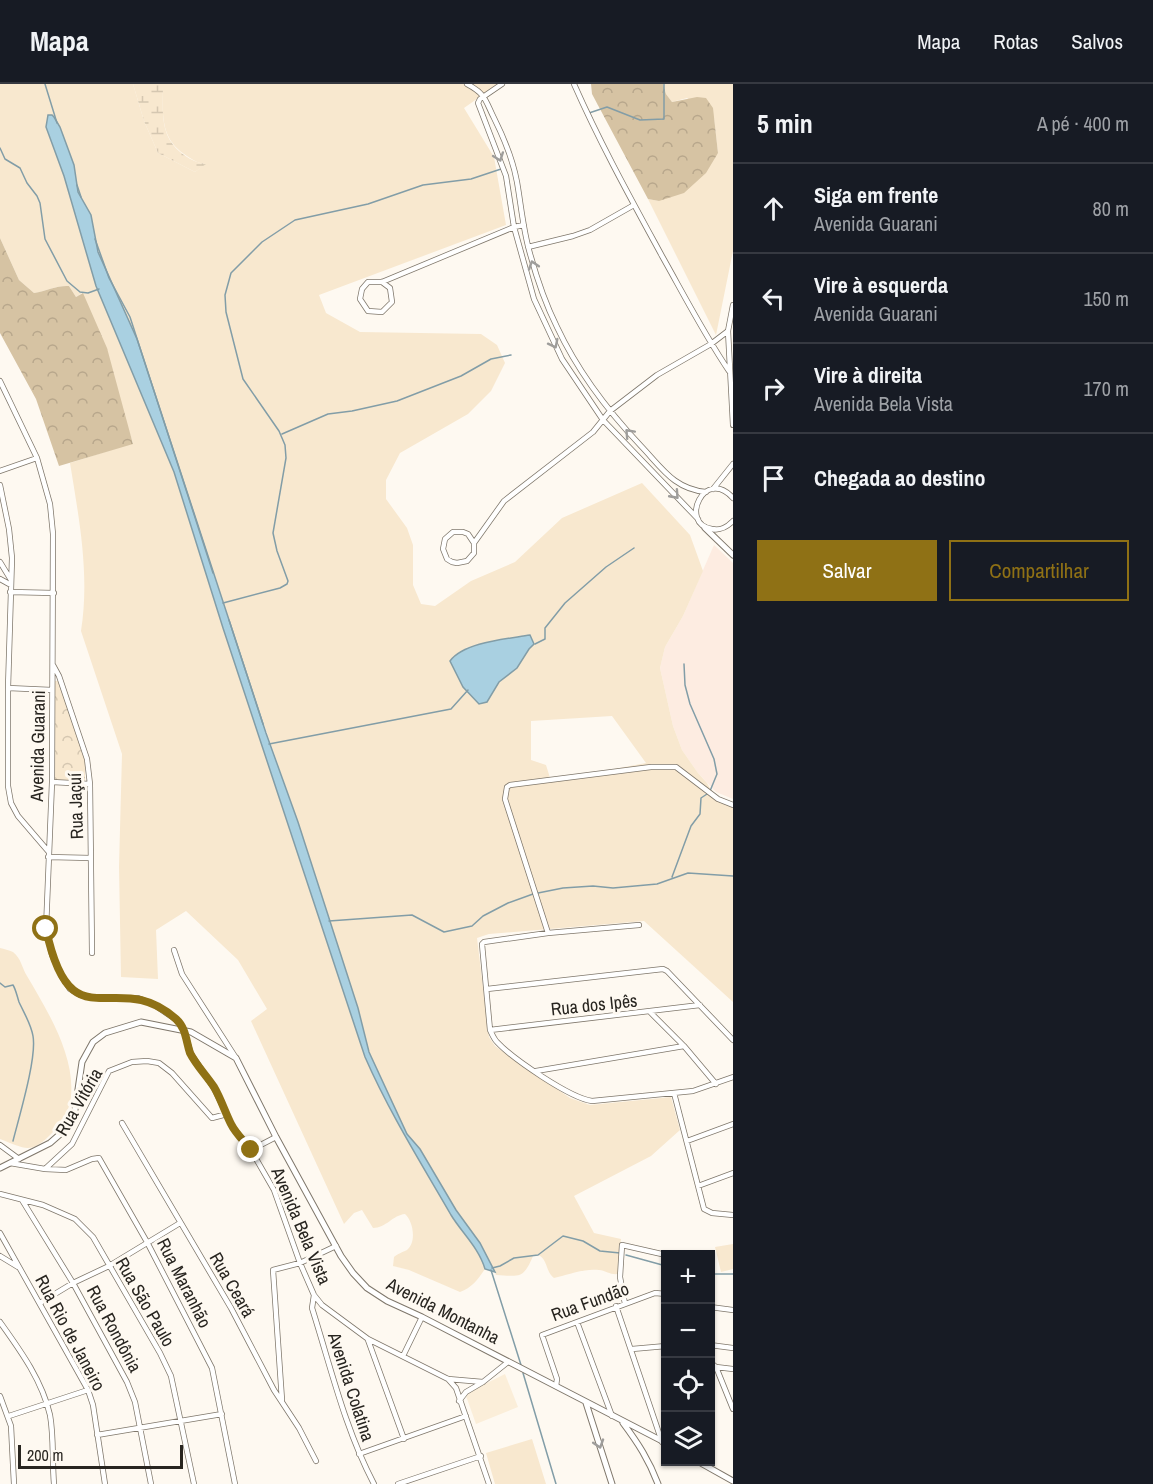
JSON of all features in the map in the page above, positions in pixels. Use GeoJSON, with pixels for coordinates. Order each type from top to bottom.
{"type":"FeatureCollection","features":[{"type":"Feature","properties":{"kind":"street"},"geometry":{"type":"LineString","coordinates":[[467,84],[485,96],[509,154],[517,180],[528,247],[543,294],[557,327],[578,366],[610,411],[673,480],[690,490],[706,492]]}},
{"type":"Feature","properties":{"kind":"street"},"geometry":{"type":"LineString","coordinates":[[502,84],[480,99],[478,103],[506,177],[514,227],[534,299],[544,325],[562,359],[603,420],[733,555]]}},
{"type":"Feature","properties":{"kind":"street"},"geometry":{"type":"LineString","coordinates":[[574,84],[593,128],[634,205],[711,344],[729,371]]}},
{"type":"Feature","properties":{"kind":"street"},"geometry":{"type":"LineString","coordinates":[[528,247],[590,230],[634,205]]}},
{"type":"Feature","properties":{"kind":"street"},"geometry":{"type":"LineString","coordinates":[[382,282],[390,288],[392,302],[382,312],[368,311],[361,303],[362,289],[368,282],[382,282],[514,227],[524,225]]}},
{"type":"Feature","properties":{"kind":"street"},"geometry":{"type":"LineString","coordinates":[[733,305],[728,331],[733,425]]}},
{"type":"Feature","properties":{"kind":"street"},"geometry":{"type":"LineString","coordinates":[[474,543],[468,534],[458,531],[445,539],[443,549],[447,559],[452,562],[462,563],[471,558],[474,553],[474,543],[504,501],[593,432],[610,411],[657,375],[711,344],[728,331]]}},
{"type":"Feature","properties":{"kind":"street","name":"Avenida Guarani"},"geometry":{"type":"LineString","coordinates":[[0,381],[37,458],[50,504],[53,534],[52,782],[46,929],[52,955],[62,977],[70,988],[80,995],[91,998],[138,998],[153,1004],[171,1016],[184,1030]]}},
{"type":"Feature","properties":{"kind":"street"},"geometry":{"type":"LineString","coordinates":[[0,471],[37,458]]}},
{"type":"Feature","properties":{"kind":"street"},"geometry":{"type":"LineString","coordinates":[[714,489],[733,464]]}},
{"type":"Feature","properties":{"kind":"street"},"geometry":{"type":"LineString","coordinates":[[0,485],[12,558],[8,786],[11,803],[18,816],[48,851]]}},
{"type":"Feature","properties":{"kind":"street"},"geometry":{"type":"LineString","coordinates":[[698,519],[696,504],[706,492],[714,489],[721,490],[733,498]]}},
{"type":"Feature","properties":{"kind":"street"},"geometry":{"type":"LineString","coordinates":[[705,528],[723,529],[733,521]]}},
{"type":"Feature","properties":{"kind":"street"},"geometry":{"type":"LineString","coordinates":[[0,562],[10,582]]}},
{"type":"Feature","properties":{"kind":"street"},"geometry":{"type":"LineString","coordinates":[[0,579],[10,582]]}},
{"type":"Feature","properties":{"kind":"street"},"geometry":{"type":"LineString","coordinates":[[10,592],[54,593]]}},
{"type":"Feature","properties":{"kind":"street","name":"Rua Jaçuí"},"geometry":{"type":"LineString","coordinates":[[53,665],[59,676],[87,759],[90,784],[92,953]]}},
{"type":"Feature","properties":{"kind":"street"},"geometry":{"type":"LineString","coordinates":[[8,688],[52,690]]}},
{"type":"Feature","properties":{"kind":"street"},"geometry":{"type":"LineString","coordinates":[[0,747],[8,747]]}},
{"type":"Feature","properties":{"kind":"street"},"geometry":{"type":"LineString","coordinates":[[548,933],[505,799],[507,787],[510,784],[651,767],[676,767],[718,799],[733,805]]}},
{"type":"Feature","properties":{"kind":"street"},"geometry":{"type":"LineString","coordinates":[[52,782],[90,784]]}},
{"type":"Feature","properties":{"kind":"street"},"geometry":{"type":"LineString","coordinates":[[48,857],[91,858]]}},
{"type":"Feature","properties":{"kind":"street"},"geometry":{"type":"LineString","coordinates":[[639,925],[548,933],[484,942],[490,1030],[496,1041],[535,1071],[583,1100],[693,1091],[733,1077]]}},
{"type":"Feature","properties":{"kind":"street"},"geometry":{"type":"LineString","coordinates":[[174,950],[182,974],[236,1058]]}},
{"type":"Feature","properties":{"kind":"street"},"geometry":{"type":"LineString","coordinates":[[487,989],[663,969],[733,1040]]}},
{"type":"Feature","properties":{"kind":"street","name":"Rua dos Ipês"},"geometry":{"type":"LineString","coordinates":[[490,1030],[700,1005]]}},
{"type":"Feature","properties":{"kind":"street"},"geometry":{"type":"LineString","coordinates":[[650,1012],[684,1046],[716,1084]]}},
{"type":"Feature","properties":{"kind":"street"},"geometry":{"type":"LineString","coordinates":[[166,1026],[171,1016]]}},
{"type":"Feature","properties":{"kind":"street"},"geometry":{"type":"LineString","coordinates":[[0,1167],[50,1143],[66,1129],[75,1110],[82,1062],[93,1042],[105,1033],[141,1022],[166,1026],[203,1038],[236,1058]]}},
{"type":"Feature","properties":{"kind":"street","name":"Avenida Bela Vista"},"geometry":{"type":"LineString","coordinates":[[184,1030],[191,1054],[214,1088],[232,1126],[251,1150],[274,1190],[300,1263],[314,1295],[322,1305],[368,1339],[448,1379],[483,1382]]}},
{"type":"Feature","properties":{"kind":"street"},"geometry":{"type":"LineString","coordinates":[[535,1071],[684,1046]]}},
{"type":"Feature","properties":{"kind":"street","name":"Avenida Montanha"},"geometry":{"type":"LineString","coordinates":[[236,1058],[336,1246],[353,1273],[368,1288],[387,1301],[661,1441]]}},
{"type":"Feature","properties":{"kind":"street","name":"Rua Vitória"},"geometry":{"type":"LineString","coordinates":[[45,1169],[72,1144],[109,1071],[132,1062],[159,1063],[172,1073],[212,1118],[226,1114]]}},
{"type":"Feature","properties":{"kind":"street"},"geometry":{"type":"LineString","coordinates":[[674,1093],[705,1209],[712,1213],[733,1215]]}},
{"type":"Feature","properties":{"kind":"street","name":"Rua Ceará"},"geometry":{"type":"LineString","coordinates":[[122,1123],[231,1308],[316,1461]]}},
{"type":"Feature","properties":{"kind":"street"},"geometry":{"type":"LineString","coordinates":[[687,1141],[733,1124]]}},
{"type":"Feature","properties":{"kind":"street"},"geometry":{"type":"LineString","coordinates":[[251,1150],[276,1137]]}},
{"type":"Feature","properties":{"kind":"street"},"geometry":{"type":"LineString","coordinates":[[0,1145],[19,1159]]}},
{"type":"Feature","properties":{"kind":"street","name":"Rua Maranhão"},"geometry":{"type":"LineString","coordinates":[[45,1169],[66,1170],[99,1158],[147,1242],[212,1368],[235,1484]]}},
{"type":"Feature","properties":{"kind":"street"},"geometry":{"type":"LineString","coordinates":[[10,1163],[45,1169]]}},
{"type":"Feature","properties":{"kind":"street"},"geometry":{"type":"LineString","coordinates":[[698,1186],[733,1173]]}},
{"type":"Feature","properties":{"kind":"street","name":"Rua São Paulo"},"geometry":{"type":"LineString","coordinates":[[0,1194],[43,1205],[75,1219],[93,1238],[171,1376],[194,1484]]}},
{"type":"Feature","properties":{"kind":"street","name":"Rua Rondônia"},"geometry":{"type":"LineString","coordinates":[[21,1199],[74,1283],[127,1382],[141,1427],[151,1484]]}},
{"type":"Feature","properties":{"kind":"street"},"geometry":{"type":"LineString","coordinates":[[40,1303],[180,1223]]}},
{"type":"Feature","properties":{"kind":"street","name":"Rua Rio de Janeiro"},"geometry":{"type":"LineString","coordinates":[[0,1233],[88,1390],[93,1405],[105,1484]]}},
{"type":"Feature","properties":{"kind":"street"},"geometry":{"type":"LineString","coordinates":[[625,1304],[620,1278],[622,1245],[661,1254]]}},
{"type":"Feature","properties":{"kind":"street"},"geometry":{"type":"LineString","coordinates":[[0,1251],[7,1246]]}},
{"type":"Feature","properties":{"kind":"street"},"geometry":{"type":"LineString","coordinates":[[282,1402],[273,1270],[300,1263],[336,1246]]}},
{"type":"Feature","properties":{"kind":"street","name":"Rua Rio de Janeiro"},"geometry":{"type":"LineString","coordinates":[[0,1256],[18,1267]]}},
{"type":"Feature","properties":{"kind":"street","name":"Rua Fundão"},"geometry":{"type":"LineString","coordinates":[[556,1386],[557,1379],[542,1335],[616,1306],[655,1293],[661,1294]]}},
{"type":"Feature","properties":{"kind":"street","name":"Avenida Colatina"},"geometry":{"type":"LineString","coordinates":[[314,1295],[312,1308],[359,1454],[374,1484]]}},
{"type":"Feature","properties":{"kind":"street"},"geometry":{"type":"LineString","coordinates":[[616,1306],[661,1433]]}},
{"type":"Feature","properties":{"kind":"street"},"geometry":{"type":"LineString","coordinates":[[715,1307],[733,1310]]}},
{"type":"Feature","properties":{"kind":"street"},"geometry":{"type":"LineString","coordinates":[[403,1356],[422,1317]]}},
{"type":"Feature","properties":{"kind":"street"},"geometry":{"type":"LineString","coordinates":[[0,1322],[28,1360],[46,1403],[50,1417],[54,1484]]}},
{"type":"Feature","properties":{"kind":"street"},"geometry":{"type":"LineString","coordinates":[[577,1322],[612,1416]]}},
{"type":"Feature","properties":{"kind":"street"},"geometry":{"type":"LineString","coordinates":[[368,1339],[404,1439]]}},
{"type":"Feature","properties":{"kind":"street"},"geometry":{"type":"LineString","coordinates":[[715,1345],[733,1348]]}},
{"type":"Feature","properties":{"kind":"street"},"geometry":{"type":"LineString","coordinates":[[632,1349],[661,1346]]}},
{"type":"Feature","properties":{"kind":"street"},"geometry":{"type":"LineString","coordinates":[[459,1401],[466,1392],[508,1362]]}},
{"type":"Feature","properties":{"kind":"street"},"geometry":{"type":"LineString","coordinates":[[733,1369],[717,1367],[733,1409]]}},
{"type":"Feature","properties":{"kind":"street"},"geometry":{"type":"LineString","coordinates":[[448,1379],[456,1388],[489,1484]]}},
{"type":"Feature","properties":{"kind":"street"},"geometry":{"type":"LineString","coordinates":[[9,1416],[88,1390]]}},
{"type":"Feature","properties":{"kind":"street"},"geometry":{"type":"LineString","coordinates":[[0,1396],[11,1426],[14,1484]]}},
{"type":"Feature","properties":{"kind":"street"},"geometry":{"type":"LineString","coordinates":[[586,1403],[612,1484]]}},
{"type":"Feature","properties":{"kind":"street"},"geometry":{"type":"LineString","coordinates":[[97,1435],[181,1419],[222,1414]]}},
{"type":"Feature","properties":{"kind":"street"},"geometry":{"type":"LineString","coordinates":[[359,1454],[466,1416]]}},
{"type":"Feature","properties":{"kind":"street"},"geometry":{"type":"LineString","coordinates":[[622,1422],[639,1443],[650,1462],[658,1484]]}},
{"type":"Feature","properties":{"kind":"street"},"geometry":{"type":"LineString","coordinates":[[398,1484],[481,1456]]}},
{"type":"Feature","properties":{"kind":"street"},"geometry":{"type":"LineString","coordinates":[[710,1466],[733,1481]]}},
{"type":"Feature","properties":{"kind":"shaded area"},"geometry":{"type":"Polygon","coordinates":[[[714,545],[733,563],[733,799],[716,792],[698,773],[682,750],[673,726],[660,668],[665,647],[683,616],[714,545]]]}},
{"type":"Feature","properties":{"kind":"shaded area"},"geometry":{"type":"Polygon","coordinates":[[[505,1374],[518,1407],[476,1424],[466,1396],[469,1392],[505,1374]]]}},
{"type":"Feature","properties":{"kind":"green space"},"geometry":{"type":"Polygon","coordinates":[[[0,84],[133,84],[144,121],[158,153],[195,172],[205,164],[184,154],[170,140],[166,132],[163,114],[163,84],[498,84],[464,108],[494,157],[506,225],[319,295],[326,313],[360,332],[481,334],[497,345],[505,363],[491,391],[468,414],[400,453],[386,480],[386,499],[407,528],[413,545],[413,585],[421,604],[435,606],[471,581],[515,562],[562,518],[642,483],[690,535],[703,571],[683,616],[665,647],[660,668],[673,726],[682,750],[719,800],[733,808],[733,1002],[644,921],[489,934],[477,938],[489,1037],[495,1046],[570,1098],[590,1105],[671,1097],[680,1130],[651,1156],[574,1196],[594,1233],[621,1239],[618,1274],[588,1270],[554,1278],[543,1259],[538,1255],[533,1256],[526,1269],[519,1275],[496,1275],[480,1243],[456,1210],[420,1149],[407,1134],[369,1052],[358,1008],[298,822],[98,251],[91,215],[78,192],[74,165],[60,127],[47,117],[46,127],[64,176],[96,286],[174,472],[223,628],[365,1057],[384,1098],[417,1157],[451,1215],[479,1254],[485,1269],[477,1280],[460,1292],[409,1270],[393,1266],[394,1257],[407,1250],[412,1242],[412,1226],[405,1214],[373,1228],[362,1210],[354,1213],[344,1224],[251,1021],[267,1009],[238,960],[186,911],[156,930],[158,979],[121,977],[119,867],[122,754],[81,631],[84,568],[70,463],[133,443],[82,293],[76,297],[69,286],[65,286],[34,293],[19,280],[0,238],[0,84]],[[530,635],[465,648],[499,682],[517,668],[534,644],[530,635]],[[612,716],[531,721],[531,760],[546,765],[551,781],[646,763],[612,716]]]}},
{"type":"Feature","properties":{"kind":"green space"},"geometry":{"type":"Polygon","coordinates":[[[133,84],[163,84],[164,124],[170,140],[187,157],[206,164],[195,172],[158,153],[144,121],[133,84]]]}},
{"type":"Feature","properties":{"kind":"green space"},"geometry":{"type":"Polygon","coordinates":[[[591,84],[663,84],[672,102],[697,97],[706,98],[713,108],[718,153],[706,173],[684,193],[659,201],[648,199],[592,94],[591,84]]]}},
{"type":"Feature","properties":{"kind":"green space"},"geometry":{"type":"Polygon","coordinates":[[[663,84],[733,84],[733,251],[716,335],[648,199],[659,201],[718,153],[714,118],[687,98],[672,102],[663,84]]]}},
{"type":"Feature","properties":{"kind":"green space"},"geometry":{"type":"Polygon","coordinates":[[[0,238],[19,280],[34,293],[69,286],[76,297],[83,293],[107,348],[133,444],[59,466],[36,399],[0,333],[0,238]]]}},
{"type":"Feature","properties":{"kind":"green space"},"geometry":{"type":"Polygon","coordinates":[[[55,681],[58,681],[85,757],[85,781],[54,780],[55,681]]]}},
{"type":"Feature","properties":{"kind":"green space"},"geometry":{"type":"Polygon","coordinates":[[[0,948],[13,952],[18,957],[58,1033],[69,1065],[71,1096],[67,1111],[53,1132],[39,1144],[28,1148],[0,1139],[0,948]]]}},
{"type":"Feature","properties":{"kind":"green space"},"geometry":{"type":"Polygon","coordinates":[[[733,1244],[733,1269],[721,1272],[715,1247],[733,1244]]]}},
{"type":"Feature","properties":{"kind":"green space"},"geometry":{"type":"Polygon","coordinates":[[[532,1439],[546,1484],[495,1484],[486,1453],[532,1439]]]}},
{"type":"Feature","properties":{"kind":"water"},"geometry":{"type":"Polygon","coordinates":[[[48,115],[54,117],[60,127],[74,165],[78,192],[91,215],[98,252],[137,339],[266,733],[298,822],[358,1008],[369,1052],[407,1134],[420,1149],[456,1210],[480,1243],[495,1272],[485,1269],[475,1247],[451,1215],[395,1117],[365,1057],[223,628],[174,472],[96,286],[64,176],[46,127],[48,115]]]}},
{"type":"Feature","properties":{"kind":"water"},"geometry":{"type":"Polygon","coordinates":[[[530,635],[534,644],[517,668],[499,682],[487,702],[479,704],[463,687],[450,661],[465,649],[475,645],[530,635]]]}},
{"type":"Feature","properties":{"kind":"waterway"},"geometry":{"type":"LineString","coordinates":[[45,84],[57,123]]}},
{"type":"Feature","properties":{"kind":"waterway"},"geometry":{"type":"LineString","coordinates":[[589,113],[607,107],[640,120],[664,119],[664,84]]}},
{"type":"Feature","properties":{"kind":"waterway"},"geometry":{"type":"LineString","coordinates":[[0,148],[5,159],[20,168],[27,183],[37,196],[45,239],[67,281],[80,292],[88,293],[99,289]]}},
{"type":"Feature","properties":{"kind":"waterway"},"geometry":{"type":"LineString","coordinates":[[223,603],[280,588],[288,581],[273,533],[286,458],[285,445],[279,431],[243,379],[226,312],[225,295],[231,273],[262,242],[295,220],[368,204],[423,185],[471,179],[501,169]]}},
{"type":"Feature","properties":{"kind":"waterway"},"geometry":{"type":"LineString","coordinates":[[77,185],[81,197]]}},
{"type":"Feature","properties":{"kind":"waterway"},"geometry":{"type":"LineString","coordinates":[[95,239],[109,278],[130,317],[213,573]]}},
{"type":"Feature","properties":{"kind":"waterway"},"geometry":{"type":"LineString","coordinates":[[282,434],[328,414],[397,401],[461,376],[491,359],[511,355]]}},
{"type":"Feature","properties":{"kind":"waterway"},"geometry":{"type":"LineString","coordinates":[[535,644],[545,639],[545,628],[565,603],[606,567],[634,548]]}},
{"type":"Feature","properties":{"kind":"waterway"},"geometry":{"type":"LineString","coordinates":[[229,620],[263,724]]}},
{"type":"Feature","properties":{"kind":"waterway"},"geometry":{"type":"LineString","coordinates":[[684,664],[685,685],[690,704],[714,759],[717,774],[710,791]]}},
{"type":"Feature","properties":{"kind":"waterway"},"geometry":{"type":"LineString","coordinates":[[269,744],[451,709],[468,690]]}},
{"type":"Feature","properties":{"kind":"waterway"},"geometry":{"type":"LineString","coordinates":[[672,877],[691,826],[700,814],[701,798],[707,794]]}},
{"type":"Feature","properties":{"kind":"waterway"},"geometry":{"type":"LineString","coordinates":[[538,893],[563,888],[593,886],[613,888],[657,884],[688,873],[733,876]]}},
{"type":"Feature","properties":{"kind":"waterway"},"geometry":{"type":"LineString","coordinates":[[329,921],[412,915],[444,932],[472,926],[483,916],[508,903],[533,894]]}},
{"type":"Feature","properties":{"kind":"waterway"},"geometry":{"type":"LineString","coordinates":[[0,983],[5,987],[13,985],[29,1023],[34,1046],[30,1073],[13,1141]]}},
{"type":"Feature","properties":{"kind":"waterway"},"geometry":{"type":"LineString","coordinates":[[492,1268],[514,1258],[538,1255],[563,1236],[583,1241],[600,1251],[620,1253]]}},
{"type":"Feature","properties":{"kind":"waterway"},"geometry":{"type":"LineString","coordinates":[[626,1255],[661,1265]]}},
{"type":"Feature","properties":{"kind":"waterway"},"geometry":{"type":"LineString","coordinates":[[491,1270],[521,1365]]}},
{"type":"Feature","properties":{"kind":"waterway"},"geometry":{"type":"LineString","coordinates":[[715,1274],[733,1274]]}},
{"type":"Feature","properties":{"kind":"waterway"},"geometry":{"type":"LineString","coordinates":[[523,1373],[556,1484]]}},
{"type":"Feature","properties":{"kind":"route"},"geometry":{"type":"LineString","coordinates":[[46,929],[52,955],[62,977],[70,988],[80,995],[103,999],[138,998],[153,1004],[178,1021],[184,1030],[191,1054],[214,1088],[232,1126],[251,1150]]}}]}
